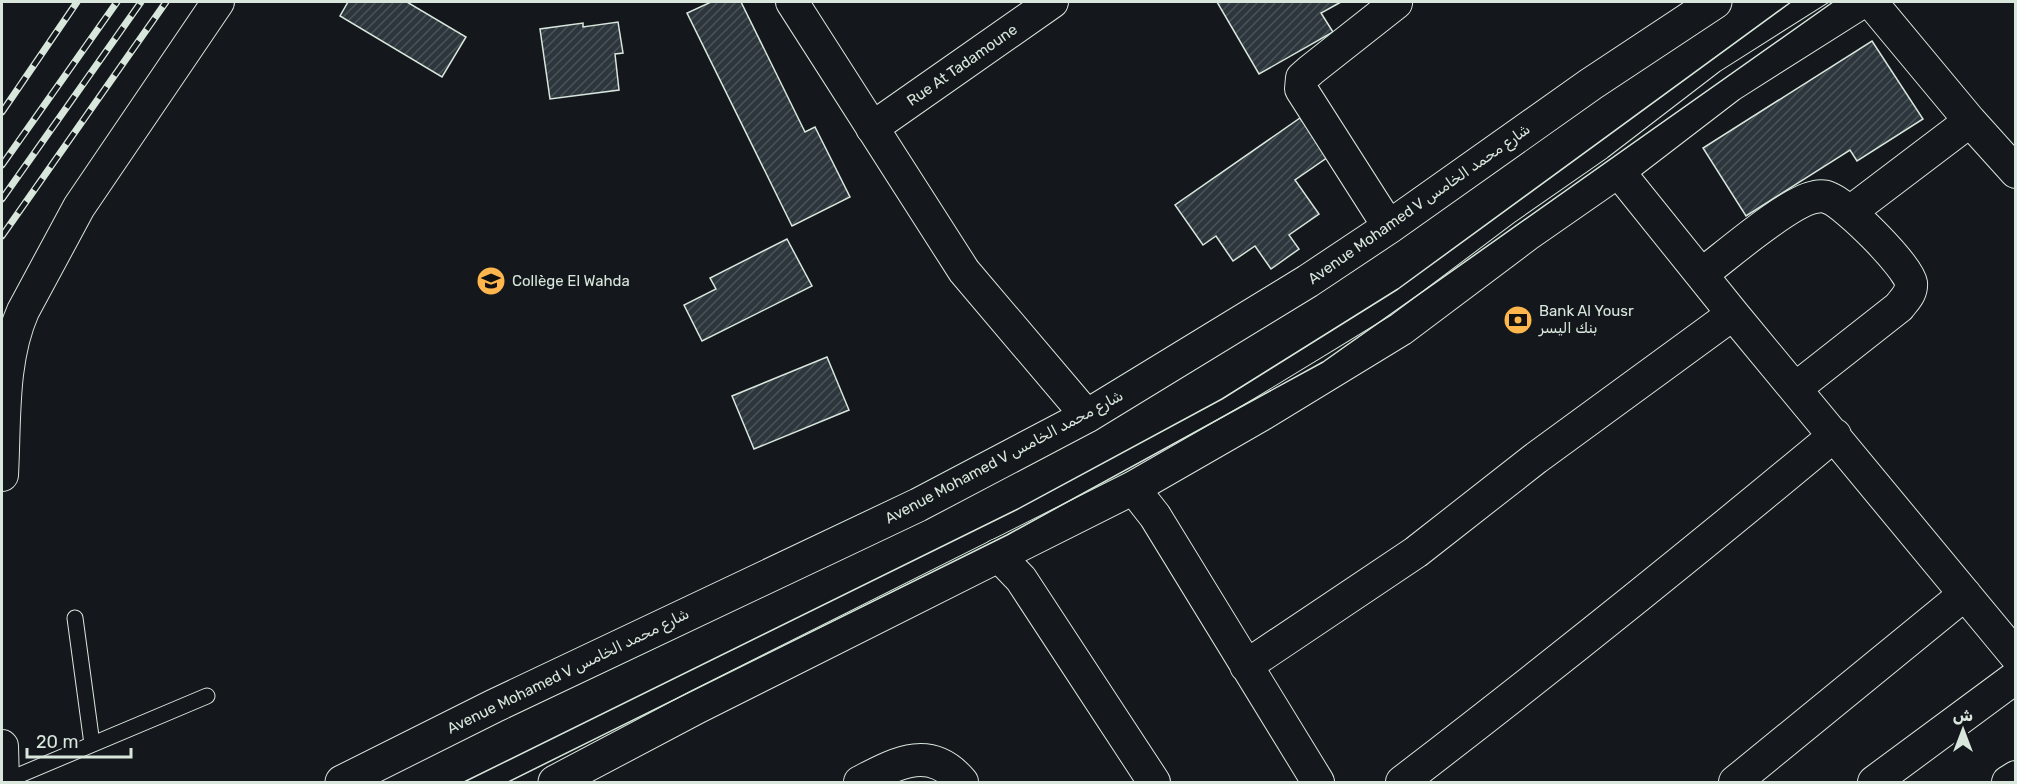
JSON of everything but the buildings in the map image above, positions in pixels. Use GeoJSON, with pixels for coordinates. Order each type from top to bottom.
{"type":"FeatureCollection","features":[{"type":"Feature","properties":{"kind":"main road","name":"Avenue Mohamed V شارع محمد الخامس"},"geometry":{"type":"LineString","coordinates":[[342,783],[515,696],[918,505],[1087,416],[1308,281],[1389,227],[1591,84],[1682,10],[1715,2]]}},
{"type":"Feature","properties":{"kind":"main road"},"geometry":{"type":"LineString","coordinates":[[555,783],[697,706],[1133,488],[1260,415],[1401,329],[1526,235],[1618,171],[1730,84],[1861,2]]}},
{"type":"Feature","properties":{"kind":"street"},"geometry":{"type":"LineString","coordinates":[[2,475],[8,367],[17,325],[23,311],[79,207],[218,2]]}},
{"type":"Feature","properties":{"kind":"street"},"geometry":{"type":"LineString","coordinates":[[792,2],[964,271],[1087,416]]}},
{"type":"Feature","properties":{"kind":"street","name":"Rue At Tadamoune"},"geometry":{"type":"LineString","coordinates":[[872,128],[1052,2]]}},
{"type":"Feature","properties":{"kind":"street"},"geometry":{"type":"LineString","coordinates":[[1871,2],[1970,121],[2016,172]]}},
{"type":"Feature","properties":{"kind":"street"},"geometry":{"type":"LineString","coordinates":[[1389,227],[1301,88],[1302,78],[1396,3]]}},
{"type":"Feature","properties":{"kind":"street"},"geometry":{"type":"LineString","coordinates":[[1850,212],[1970,121]]}},
{"type":"Feature","properties":{"kind":"street"},"geometry":{"type":"LineString","coordinates":[[1618,171],[1733,314],[2016,656]]}},
{"type":"Feature","properties":{"kind":"street"},"geometry":{"type":"LineString","coordinates":[[1702,274],[1803,200],[1825,196],[1850,212],[1907,273],[1911,282],[1911,292],[1899,307],[1796,388]]}},
{"type":"Feature","properties":{"kind":"street"},"geometry":{"type":"LineString","coordinates":[[1246,666],[1416,552],[1536,458],[1733,314]]}},
{"type":"Feature","properties":{"kind":"street"},"geometry":{"type":"LineString","coordinates":[[1402,783],[1700,548],[1835,435]]}},
{"type":"Feature","properties":{"kind":"street"},"geometry":{"type":"LineString","coordinates":[[1133,488],[1155,516],[1318,783]]}},
{"type":"Feature","properties":{"kind":"street"},"geometry":{"type":"LineString","coordinates":[[998,555],[1021,579],[1154,783]]}},
{"type":"Feature","properties":{"kind":"street"},"geometry":{"type":"LineString","coordinates":[[1735,783],[1965,594]]}},
{"type":"Feature","properties":{"kind":"street"},"geometry":{"type":"LineString","coordinates":[[1874,783],[2016,676]]}},
{"type":"Feature","properties":{"kind":"street"},"geometry":{"type":"LineString","coordinates":[[2,746],[3,782]]}},
{"type":"Feature","properties":{"kind":"street"},"geometry":{"type":"LineString","coordinates":[[860,783],[890,767],[918,759],[943,765],[962,783]]}},
{"type":"Feature","properties":{"kind":"street"},"geometry":{"type":"LineString","coordinates":[[2008,783],[2016,777]]}},
{"type":"Feature","properties":{"kind":"lane"},"geometry":{"type":"LineString","coordinates":[[75,618],[92,744]]}},
{"type":"Feature","properties":{"kind":"lane"},"geometry":{"type":"LineString","coordinates":[[3,782],[207,696]]}},
{"type":"Feature","properties":{"kind":"tram line"},"geometry":{"type":"LineString","coordinates":[[464,782],[1016,510],[1222,399],[1398,289],[1791,2]]}},
{"type":"Feature","properties":{"kind":"tram line"},"geometry":{"type":"LineString","coordinates":[[508,782],[1007,535],[1323,362],[1833,2]]}},
{"type":"Feature","properties":{"kind":"railway"},"geometry":{"type":"LineString","coordinates":[[2,112],[77,2]]}},
{"type":"Feature","properties":{"kind":"railway"},"geometry":{"type":"LineString","coordinates":[[2,165],[117,2]]}},
{"type":"Feature","properties":{"kind":"railway"},"geometry":{"type":"LineString","coordinates":[[2,199],[141,2]]}},
{"type":"Feature","properties":{"kind":"railway"},"geometry":{"type":"LineString","coordinates":[[2,236],[166,2]]}},
{"type":"Feature","properties":{"kind":"place","name":"Collège El Wahda"},"geometry":{"type":"Point","coordinates":[491,281]}},
{"type":"Feature","properties":{"kind":"place","name":"Bank Al Yousr بنك اليسر"},"geometry":{"type":"Point","coordinates":[1518,320]}}]}
